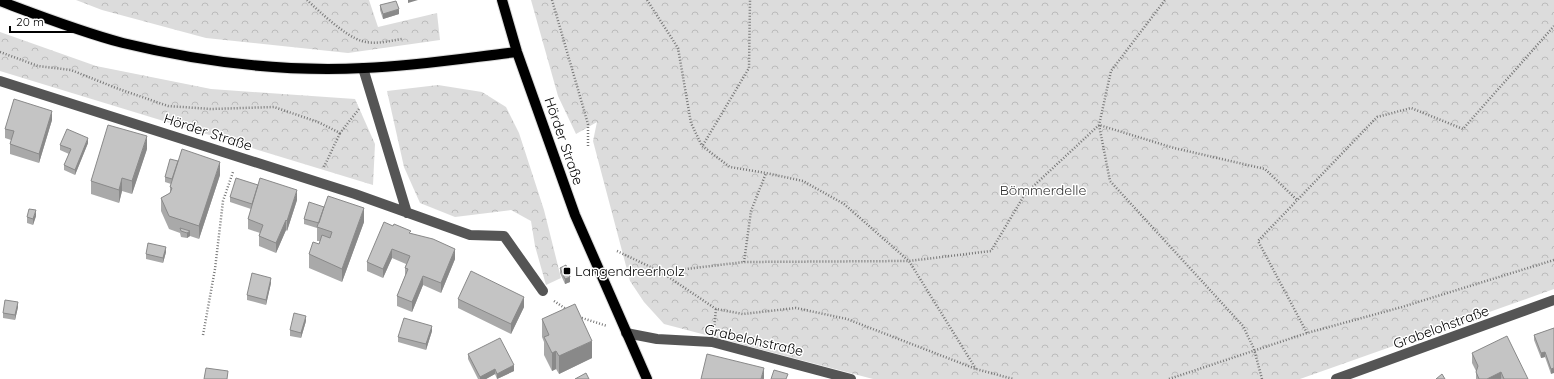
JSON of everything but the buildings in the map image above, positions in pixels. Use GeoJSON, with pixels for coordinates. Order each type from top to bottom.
{"type":"FeatureCollection","features":[{"type":"Feature","properties":{"kind":"main road","name":"Hörder Straße"},"geometry":{"type":"LineString","coordinates":[[502,0],[518,52],[575,215],[647,379]]}},
{"type":"Feature","properties":{"kind":"main road"},"geometry":{"type":"LineString","coordinates":[[0,1],[61,24],[99,36],[179,55],[228,62],[295,67],[363,68],[518,52]]}},
{"type":"Feature","properties":{"kind":"street"},"geometry":{"type":"LineString","coordinates":[[363,68],[406,213]]}},
{"type":"Feature","properties":{"kind":"street","name":"Hörder Straße"},"geometry":{"type":"LineString","coordinates":[[0,81],[317,182],[470,235],[504,236],[543,292]]}},
{"type":"Feature","properties":{"kind":"street","name":"Grabelohstraße"},"geometry":{"type":"LineString","coordinates":[[1336,379],[1554,300]]}},
{"type":"Feature","properties":{"kind":"street","name":"Grabelohstraße"},"geometry":{"type":"LineString","coordinates":[[626,333],[657,338],[712,342],[851,379]]}},
{"type":"Feature","properties":{"kind":"path"},"geometry":{"type":"LineString","coordinates":[[307,0],[352,36],[362,41],[377,42],[402,39]]}},
{"type":"Feature","properties":{"kind":"path"},"geometry":{"type":"LineString","coordinates":[[552,0],[588,124],[588,146]]}},
{"type":"Feature","properties":{"kind":"path"},"geometry":{"type":"LineString","coordinates":[[647,0],[678,48],[691,123],[702,146],[730,167],[804,181],[844,204],[909,261],[976,369]]}},
{"type":"Feature","properties":{"kind":"path"},"geometry":{"type":"LineString","coordinates":[[702,146],[749,68],[750,0]]}},
{"type":"Feature","properties":{"kind":"path"},"geometry":{"type":"LineString","coordinates":[[1165,0],[1110,71],[1099,125],[1110,181],[1244,326],[1254,349],[1262,379]]}},
{"type":"Feature","properties":{"kind":"path"},"geometry":{"type":"LineString","coordinates":[[1307,332],[1258,241],[1377,117],[1411,108],[1463,129],[1554,26]]}},
{"type":"Feature","properties":{"kind":"path"},"geometry":{"type":"LineString","coordinates":[[0,52],[38,66],[71,70],[116,88],[168,106],[211,109],[274,107],[318,122],[340,133]]}},
{"type":"Feature","properties":{"kind":"path"},"geometry":{"type":"LineString","coordinates":[[317,182],[340,133],[370,94]]}},
{"type":"Feature","properties":{"kind":"path"},"geometry":{"type":"LineString","coordinates":[[1099,125],[1174,148],[1265,169],[1297,200]]}},
{"type":"Feature","properties":{"kind":"path"},"geometry":{"type":"LineString","coordinates":[[661,272],[744,262],[909,261],[991,251],[1025,194],[1099,125]]}},
{"type":"Feature","properties":{"kind":"path"},"geometry":{"type":"LineString","coordinates":[[203,335],[215,269],[223,201],[239,157]]}},
{"type":"Feature","properties":{"kind":"path"},"geometry":{"type":"LineString","coordinates":[[744,262],[751,211],[766,173]]}},
{"type":"Feature","properties":{"kind":"path"},"geometry":{"type":"LineString","coordinates":[[617,251],[661,272],[716,309],[743,314],[796,308],[847,319],[976,369],[1013,379]]}},
{"type":"Feature","properties":{"kind":"path"},"geometry":{"type":"LineString","coordinates":[[1169,379],[1307,332],[1402,307],[1554,260]]}},
{"type":"Feature","properties":{"kind":"path"},"geometry":{"type":"LineString","coordinates":[[543,292],[554,302],[570,312]]}},
{"type":"Feature","properties":{"kind":"path"},"geometry":{"type":"LineString","coordinates":[[712,342],[716,309]]}},
{"type":"Feature","properties":{"kind":"path"},"geometry":{"type":"LineString","coordinates":[[575,315],[626,333]]}},
{"type":"Feature","properties":{"kind":"green space"},"geometry":{"type":"Polygon","coordinates":[[[76,0],[369,0],[378,27],[437,13],[440,40],[348,53],[206,38],[102,10],[76,0]]]}},
{"type":"Feature","properties":{"kind":"green space","name":"Bömmerdelle"},"geometry":{"type":"Polygon","coordinates":[[[531,0],[1554,0],[1554,289],[1300,379],[873,379],[664,324],[644,302],[630,281],[593,141],[597,122],[576,134],[558,96],[531,0]]]}},
{"type":"Feature","properties":{"kind":"green space"},"geometry":{"type":"Polygon","coordinates":[[[0,32],[96,66],[211,89],[355,99],[375,144],[373,185],[0,71],[0,32]]]}},
{"type":"Feature","properties":{"kind":"green space"},"geometry":{"type":"Polygon","coordinates":[[[438,85],[482,92],[506,107],[519,133],[544,210],[561,278],[546,285],[535,246],[531,221],[511,210],[455,217],[420,203],[404,167],[387,91],[438,85]]]}},
{"type":"Feature","properties":{"kind":"place","name":"Langendreerholz"},"geometry":{"type":"Point","coordinates":[567,271]}}]}
